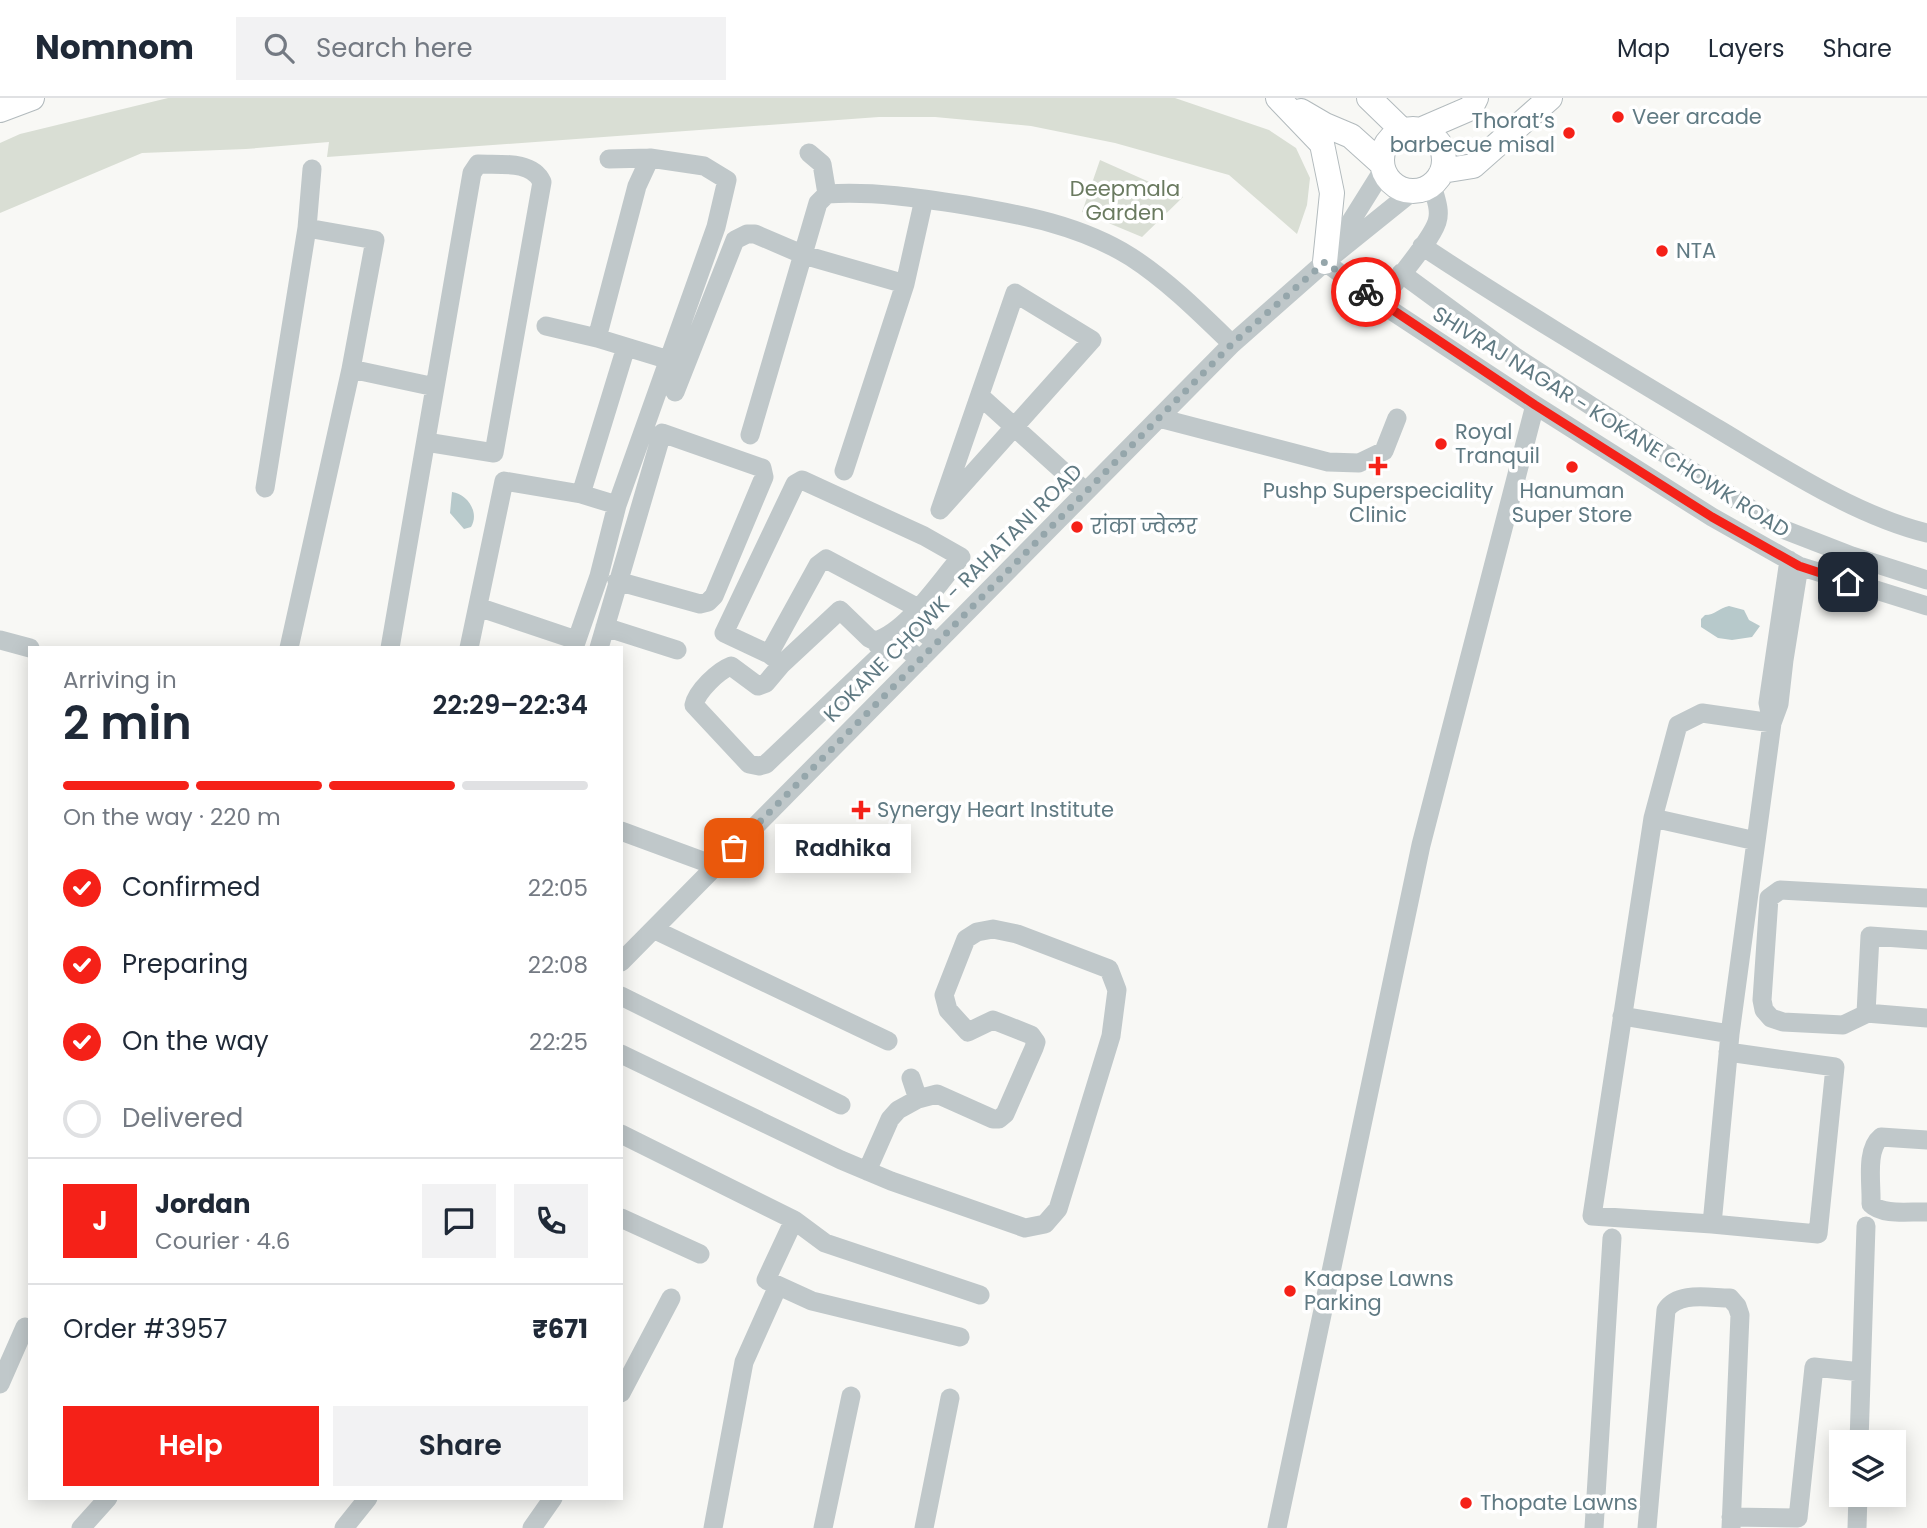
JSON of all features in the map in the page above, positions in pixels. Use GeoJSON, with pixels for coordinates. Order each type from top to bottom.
{"type":"FeatureCollection","features":[{"type":"Feature","properties":{"kind":"main road"},"geometry":{"type":"LineString","coordinates":[[0,110],[32,98]]}},
{"type":"Feature","properties":{"kind":"main road"},"geometry":{"type":"LineString","coordinates":[[1278,98],[1325,125],[1352,135],[1382,167],[1394,185],[1429,182],[1473,166],[1549,98]]}},
{"type":"Feature","properties":{"kind":"main road"},"geometry":{"type":"LineString","coordinates":[[1278,98],[1322,144],[1332,193],[1325,262]]}},
{"type":"Feature","properties":{"kind":"main road"},"geometry":{"type":"LineString","coordinates":[[1369,98],[1412,131],[1431,135],[1441,149],[1444,160],[1429,182]]}},
{"type":"Feature","properties":{"kind":"main road"},"geometry":{"type":"LineString","coordinates":[[1382,167],[1383,152],[1388,141],[1471,108],[1476,98]]}},
{"type":"Feature","properties":{"kind":"street"},"geometry":{"type":"LineString","coordinates":[[809,153],[822,164],[827,194]]}},
{"type":"Feature","properties":{"kind":"street"},"geometry":{"type":"LineString","coordinates":[[597,338],[637,186],[650,158]]}},
{"type":"Feature","properties":{"kind":"street"},"geometry":{"type":"LineString","coordinates":[[478,607],[549,640],[575,644],[599,576],[617,505],[716,227],[727,180],[704,166],[650,158],[609,159]]}},
{"type":"Feature","properties":{"kind":"street"},"geometry":{"type":"LineString","coordinates":[[390,646],[472,173],[478,164],[531,168],[542,182],[494,453],[426,442]]}},
{"type":"Feature","properties":{"kind":"street"},"geometry":{"type":"LineString","coordinates":[[1325,262],[1382,167]]}},
{"type":"Feature","properties":{"kind":"street"},"geometry":{"type":"LineString","coordinates":[[265,488],[307,228],[312,169]]}},
{"type":"Feature","properties":{"kind":"street"},"geometry":{"type":"LineString","coordinates":[[1325,262],[1429,182],[1438,207],[1437,220],[1422,246],[1380,303]]}},
{"type":"Feature","properties":{"kind":"street"},"geometry":{"type":"LineString","coordinates":[[750,435],[818,203],[827,194],[924,198],[1043,219],[1080,231],[1131,257],[1178,293],[1232,344]]}},
{"type":"Feature","properties":{"kind":"street"},"geometry":{"type":"LineString","coordinates":[[844,471],[905,284],[924,198]]}},
{"type":"Feature","properties":{"kind":"street"},"geometry":{"type":"LineString","coordinates":[[289,646],[351,369],[375,240],[307,228]]}},
{"type":"Feature","properties":{"kind":"street"},"geometry":{"type":"LineString","coordinates":[[675,392],[735,240],[747,234],[755,234],[804,255],[905,284]]}},
{"type":"Feature","properties":{"kind":"street"},"geometry":{"type":"LineString","coordinates":[[1422,246],[1484,288],[1781,466],[1866,512],[1927,533]]}},
{"type":"Feature","properties":{"kind":"street","name":"SHIVRAJ NAGAR - KOKANE CHOWK ROAD"},"geometry":{"type":"LineString","coordinates":[[1325,262],[1380,303],[1712,517],[1794,563],[1927,606]]}},
{"type":"Feature","properties":{"kind":"street","name":"KOKANE CHOWK - RAHATANI ROAD"},"geometry":{"type":"LineString","coordinates":[[623,960],[1232,344],[1325,262]]}},
{"type":"Feature","properties":{"kind":"street","name":"SHIVRAJ NAGAR - KOKANE CHOWK ROAD"},"geometry":{"type":"LineString","coordinates":[[1401,273],[1514,356],[1780,528],[1852,556],[1927,580]]}},
{"type":"Feature","properties":{"kind":"street"},"geometry":{"type":"LineString","coordinates":[[1016,293],[1092,340],[940,510],[980,396],[1016,293]]}},
{"type":"Feature","properties":{"kind":"street"},"geometry":{"type":"LineString","coordinates":[[546,326],[597,338],[668,360]]}},
{"type":"Feature","properties":{"kind":"street"},"geometry":{"type":"LineString","coordinates":[[581,494],[626,347]]}},
{"type":"Feature","properties":{"kind":"street"},"geometry":{"type":"LineString","coordinates":[[351,369],[435,387]]}},
{"type":"Feature","properties":{"kind":"street"},"geometry":{"type":"LineString","coordinates":[[980,396],[1085,491]]}},
{"type":"Feature","properties":{"kind":"street"},"geometry":{"type":"LineString","coordinates":[[1277,1528],[1421,845],[1535,405]]}},
{"type":"Feature","properties":{"kind":"street"},"geometry":{"type":"LineString","coordinates":[[1159,418],[1302,457],[1350,464],[1370,459],[1384,451],[1396,418]]}},
{"type":"Feature","properties":{"kind":"street"},"geometry":{"type":"LineString","coordinates":[[599,646],[617,580],[662,433],[743,460],[759,466],[764,471],[764,477],[714,596],[708,602],[700,604],[617,580]]}},
{"type":"Feature","properties":{"kind":"street"},"geometry":{"type":"LineString","coordinates":[[469,646],[504,481],[581,494],[617,505]]}},
{"type":"Feature","properties":{"kind":"street"},"geometry":{"type":"LineString","coordinates":[[775,659],[724,633],[795,484],[802,481],[924,536],[961,557],[902,626],[875,641]]}},
{"type":"Feature","properties":{"kind":"street"},"geometry":{"type":"LineString","coordinates":[[775,659],[840,610],[875,641],[883,653],[766,764],[753,766],[696,709],[694,701],[724,669],[731,666],[758,686],[766,683],[775,659],[818,565],[826,559],[918,608]]}},
{"type":"Feature","properties":{"kind":"street"},"geometry":{"type":"LineString","coordinates":[[1712,1224],[1729,1043],[1772,723],[1768,704],[1794,563]]}},
{"type":"Feature","properties":{"kind":"street"},"geometry":{"type":"LineString","coordinates":[[902,626],[922,631],[936,643]]}},
{"type":"Feature","properties":{"kind":"street"},"geometry":{"type":"LineString","coordinates":[[902,626],[906,648],[920,660]]}},
{"type":"Feature","properties":{"kind":"street"},"geometry":{"type":"LineString","coordinates":[[605,627],[677,650]]}},
{"type":"Feature","properties":{"kind":"street"},"geometry":{"type":"LineString","coordinates":[[0,640],[28,647]]}},
{"type":"Feature","properties":{"kind":"street"},"geometry":{"type":"LineString","coordinates":[[1622,1016],[1835,1068],[1818,1234],[1592,1216],[1622,1016],[1653,818],[1678,725],[1702,713],[1772,723]]}},
{"type":"Feature","properties":{"kind":"street"},"geometry":{"type":"LineString","coordinates":[[1653,818],[1756,841]]}},
{"type":"Feature","properties":{"kind":"street"},"geometry":{"type":"LineString","coordinates":[[623,832],[716,866]]}},
{"type":"Feature","properties":{"kind":"street"},"geometry":{"type":"LineString","coordinates":[[1927,898],[1780,890],[1769,898],[1762,1000],[1764,1010],[1771,1018],[1783,1022],[1843,1025],[1868,1013],[1927,1018]]}},
{"type":"Feature","properties":{"kind":"street"},"geometry":{"type":"LineString","coordinates":[[655,929],[888,1041]]}},
{"type":"Feature","properties":{"kind":"street"},"geometry":{"type":"LineString","coordinates":[[623,1055],[867,1171],[1025,1228],[1045,1224],[1058,1209],[1111,1036],[1117,990],[1109,969],[993,929],[977,932],[966,939],[944,995],[948,1010],[968,1032],[993,1020],[1031,1035],[1036,1042],[1034,1048],[1004,1114],[999,1119],[993,1119],[937,1094],[918,1099],[898,1110],[890,1119],[867,1171]]}},
{"type":"Feature","properties":{"kind":"street"},"geometry":{"type":"LineString","coordinates":[[1868,1013],[1870,936],[1927,940]]}},
{"type":"Feature","properties":{"kind":"street"},"geometry":{"type":"LineString","coordinates":[[623,997],[841,1105]]}},
{"type":"Feature","properties":{"kind":"street"},"geometry":{"type":"LineString","coordinates":[[911,1078],[918,1099]]}},
{"type":"Feature","properties":{"kind":"street"},"geometry":{"type":"LineString","coordinates":[[623,1135],[794,1220],[825,1243],[980,1295]]}},
{"type":"Feature","properties":{"kind":"street"},"geometry":{"type":"LineString","coordinates":[[1927,1140],[1881,1137],[1874,1143],[1871,1204],[1884,1211],[1927,1212]]}},
{"type":"Feature","properties":{"kind":"street"},"geometry":{"type":"LineString","coordinates":[[794,1220],[766,1280],[812,1301],[960,1337]]}},
{"type":"Feature","properties":{"kind":"street"},"geometry":{"type":"LineString","coordinates":[[623,1221],[700,1254]]}},
{"type":"Feature","properties":{"kind":"street"},"geometry":{"type":"LineString","coordinates":[[1859,1430],[1866,1226]]}},
{"type":"Feature","properties":{"kind":"street"},"geometry":{"type":"LineString","coordinates":[[1594,1528],[1612,1238]]}},
{"type":"Feature","properties":{"kind":"street"},"geometry":{"type":"LineString","coordinates":[[713,1528],[744,1362],[778,1286]]}},
{"type":"Feature","properties":{"kind":"street"},"geometry":{"type":"LineString","coordinates":[[623,1389],[671,1298]]}},
{"type":"Feature","properties":{"kind":"street"},"geometry":{"type":"LineString","coordinates":[[1647,1528],[1666,1310],[1671,1301],[1681,1298],[1730,1298],[1740,1315],[1731,1523],[1798,1518],[1814,1367],[1861,1372]]}},
{"type":"Feature","properties":{"kind":"street"},"geometry":{"type":"LineString","coordinates":[[0,1384],[25,1327]]}},
{"type":"Feature","properties":{"kind":"street"},"geometry":{"type":"LineString","coordinates":[[823,1528],[851,1396]]}},
{"type":"Feature","properties":{"kind":"street"},"geometry":{"type":"LineString","coordinates":[[924,1528],[950,1398]]}},
{"type":"Feature","properties":{"kind":"street"},"geometry":{"type":"LineString","coordinates":[[81,1528],[106,1500]]}},
{"type":"Feature","properties":{"kind":"street"},"geometry":{"type":"LineString","coordinates":[[344,1528],[366,1500]]}},
{"type":"Feature","properties":{"kind":"street"},"geometry":{"type":"LineString","coordinates":[[532,1528],[553,1500]]}},
{"type":"Feature","properties":{"kind":"street"},"geometry":{"type":"LineString","coordinates":[[1857,1528],[1858,1507]]}},
{"type":"Feature","properties":{"kind":"green space"},"geometry":{"type":"Polygon","coordinates":[[[168,98],[1175,98],[1269,130],[1296,148],[1310,178],[1307,205],[1297,234],[1229,175],[1115,143],[1031,126],[935,117],[879,117],[327,157],[329,142],[246,149],[142,153],[0,213],[0,143],[20,134],[168,98]]]}},
{"type":"Feature","properties":{"kind":"green space","name":"Deepmala Garden"},"geometry":{"type":"Polygon","coordinates":[[[1100,160],[1183,197],[1142,237],[1082,212],[1100,160]]]}},
{"type":"Feature","properties":{"kind":"shaded area"},"geometry":{"type":"Polygon","coordinates":[[[452,492],[463,496],[473,510],[471,527],[464,529],[450,513],[452,492]]]}},
{"type":"Feature","properties":{"kind":"shaded area"},"geometry":{"type":"Polygon","coordinates":[[[1729,606],[1744,610],[1749,620],[1760,626],[1752,637],[1732,640],[1718,638],[1701,627],[1701,619],[1705,615],[1729,606]]]}},
{"type":"Feature","properties":{"kind":"way so far"},"geometry":{"type":"LineString","coordinates":[[734,848],[1252,326],[1325,262],[1366,292]]}},
{"type":"Feature","properties":{"kind":"place","name":"Veer arcade"},"geometry":{"type":"Point","coordinates":[1618,117]}},
{"type":"Feature","properties":{"kind":"place","name":"Thorat’s barbecue misal"},"geometry":{"type":"Point","coordinates":[1569,133]}},
{"type":"Feature","properties":{"kind":"place","name":"NTA"},"geometry":{"type":"Point","coordinates":[1662,251]}},
{"type":"Feature","properties":{"kind":"place","name":"Royal Tranquil"},"geometry":{"type":"Point","coordinates":[1441,444]}},
{"type":"Feature","properties":{"kind":"place","name":"Pushp Superspeciality Clinic"},"geometry":{"type":"Point","coordinates":[1378,466]}},
{"type":"Feature","properties":{"kind":"place","name":"Hanuman Super Store"},"geometry":{"type":"Point","coordinates":[1572,467]}},
{"type":"Feature","properties":{"kind":"place","name":"रांका ज्वेलर"},"geometry":{"type":"Point","coordinates":[1077,527]}},
{"type":"Feature","properties":{"kind":"place","name":"Synergy Heart Institute"},"geometry":{"type":"Point","coordinates":[861,810]}},
{"type":"Feature","properties":{"kind":"place","name":"Radhika"},"geometry":{"type":"Point","coordinates":[734,848]}},
{"type":"Feature","properties":{"kind":"place","name":"Kaapse Lawns Parking"},"geometry":{"type":"Point","coordinates":[1290,1291]}},
{"type":"Feature","properties":{"kind":"place","name":"Thopate Lawns"},"geometry":{"type":"Point","coordinates":[1466,1503]}},
{"type":"Feature","properties":{"kind":"route"},"geometry":{"type":"LineString","coordinates":[[1366,292],[1535,405],[1712,517],[1799,566],[1848,582]]}}]}
